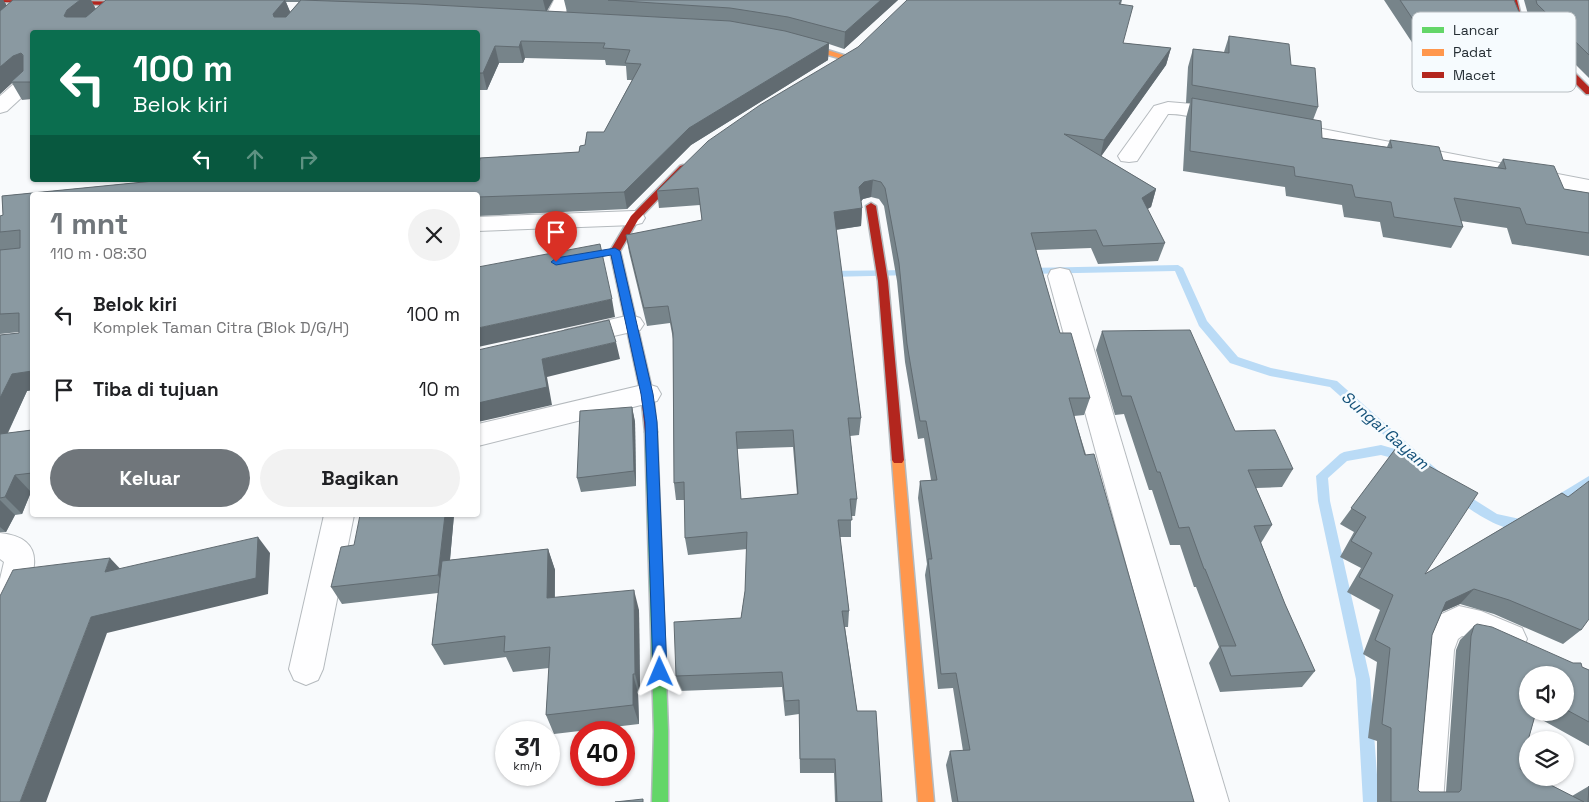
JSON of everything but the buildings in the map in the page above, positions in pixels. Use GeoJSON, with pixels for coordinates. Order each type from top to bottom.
{"type":"FeatureCollection","features":[{"type":"Feature","properties":{"kind":"street"},"geometry":{"type":"LineString","coordinates":[[0,0],[119,2],[157,5]]}},
{"type":"Feature","properties":{"kind":"street"},"geometry":{"type":"LineString","coordinates":[[553,20],[563,0]]}},
{"type":"Feature","properties":{"kind":"street"},"geometry":{"type":"LineString","coordinates":[[7,19],[29,1]]}},
{"type":"Feature","properties":{"kind":"street"},"geometry":{"type":"LineString","coordinates":[[98,21],[119,2]]}},
{"type":"Feature","properties":{"kind":"street"},"geometry":{"type":"LineString","coordinates":[[779,39],[852,55],[833,68]]}},
{"type":"Feature","properties":{"kind":"street"},"geometry":{"type":"LineString","coordinates":[[1576,79],[1589,92]]}},
{"type":"Feature","properties":{"kind":"street"},"geometry":{"type":"LineString","coordinates":[[0,107],[30,80]]}},
{"type":"Feature","properties":{"kind":"street"},"geometry":{"type":"LineString","coordinates":[[1129,156],[1160,110],[1166,108],[1252,122],[1589,187]]}},
{"type":"Feature","properties":{"kind":"street"},"geometry":{"type":"LineString","coordinates":[[617,239],[693,159]]}},
{"type":"Feature","properties":{"kind":"street"},"geometry":{"type":"LineString","coordinates":[[871,206],[883,281],[926,802]]}},
{"type":"Feature","properties":{"kind":"street"},"geometry":{"type":"LineString","coordinates":[[480,224],[607,217],[617,239],[631,324],[647,394],[651,422],[661,731],[660,802]]}},
{"type":"Feature","properties":{"kind":"street"},"geometry":{"type":"LineString","coordinates":[[1060,276],[1210,802]]}},
{"type":"Feature","properties":{"kind":"street"},"geometry":{"type":"LineString","coordinates":[[554,341],[631,324]]}},
{"type":"Feature","properties":{"kind":"street"},"geometry":{"type":"LineString","coordinates":[[480,435],[647,394]]}},
{"type":"Feature","properties":{"kind":"street"},"geometry":{"type":"LineString","coordinates":[[306,669],[339,517]]}},
{"type":"Feature","properties":{"kind":"street"},"geometry":{"type":"LineString","coordinates":[[0,546],[9,547],[20,558],[16,580],[0,611]]}},
{"type":"Feature","properties":{"kind":"street"},"geometry":{"type":"LineString","coordinates":[[1424,802],[1437,650],[1445,629],[1459,621],[1481,626],[1540,653]]}},
{"type":"Feature","properties":{"kind":"waterway","name":"Sungai Gayam"},"geometry":{"type":"LineString","coordinates":[[1028,271],[1178,268],[1203,323],[1234,360],[1270,372],[1333,384],[1436,474]]}},
{"type":"Feature","properties":{"kind":"waterway"},"geometry":{"type":"LineString","coordinates":[[828,274],[910,273]]}},
{"type":"Feature","properties":{"kind":"waterway"},"geometry":{"type":"LineString","coordinates":[[1371,802],[1363,679],[1324,501],[1322,476],[1344,457],[1381,450],[1407,457]]}},
{"type":"Feature","properties":{"kind":"waterway","name":"Sungai Gayam"},"geometry":{"type":"LineString","coordinates":[[1555,503],[1589,481]]}},
{"type":"Feature","properties":{"kind":"waterway","name":"Sungai Gayam"},"geometry":{"type":"LineString","coordinates":[[1459,495],[1488,516],[1502,521],[1522,524],[1526,521]]}},
{"type":"Feature","properties":{"kind":"traffic: fast"},"geometry":{"type":"LineString","coordinates":[[651,432],[661,731],[660,802]]}},
{"type":"Feature","properties":{"kind":"traffic: slow"},"geometry":{"type":"LineString","coordinates":[[792,42],[849,58]]}},
{"type":"Feature","properties":{"kind":"traffic: slow"},"geometry":{"type":"LineString","coordinates":[[898,460],[926,802]]}},
{"type":"Feature","properties":{"kind":"traffic: jam"},"geometry":{"type":"LineString","coordinates":[[0,0],[141,4]]}},
{"type":"Feature","properties":{"kind":"traffic: jam"},"geometry":{"type":"LineString","coordinates":[[1513,0],[1516,12]]}},
{"type":"Feature","properties":{"kind":"traffic: jam"},"geometry":{"type":"LineString","coordinates":[[1576,79],[1589,92]]}},
{"type":"Feature","properties":{"kind":"traffic: jam"},"geometry":{"type":"LineString","coordinates":[[651,432],[647,394],[615,251],[634,218],[683,168]]}},
{"type":"Feature","properties":{"kind":"traffic: jam"},"geometry":{"type":"LineString","coordinates":[[871,206],[883,281],[898,460]]}},
{"type":"Feature","properties":{"kind":"route"},"geometry":{"type":"LineString","coordinates":[[556,262],[615,251],[647,394],[651,422],[660,672]]}}]}
